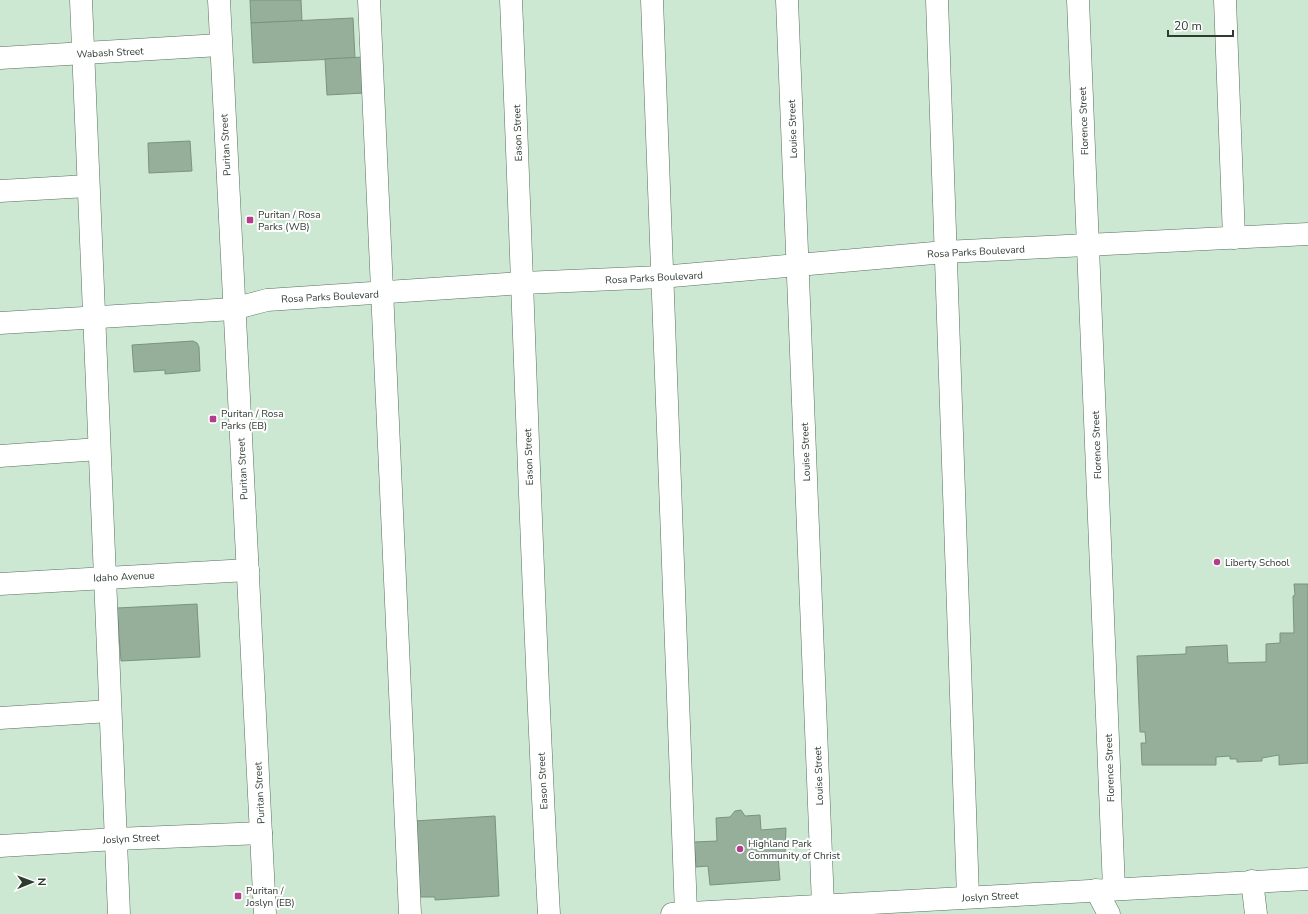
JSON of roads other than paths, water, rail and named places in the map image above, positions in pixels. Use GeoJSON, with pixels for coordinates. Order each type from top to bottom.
{"type":"FeatureCollection","features":[{"type":"Feature","properties":{"kind":"street"},"geometry":{"type":"LineString","coordinates":[[80,0],[119,914]]}},
{"type":"Feature","properties":{"kind":"street","name":"Puritan Street"},"geometry":{"type":"LineString","coordinates":[[219,0],[233,309],[265,914]]}},
{"type":"Feature","properties":{"kind":"street"},"geometry":{"type":"LineString","coordinates":[[369,0],[410,914]]}},
{"type":"Feature","properties":{"kind":"street","name":"Eason Street"},"geometry":{"type":"LineString","coordinates":[[511,0],[523,283],[531,535],[549,914]]}},
{"type":"Feature","properties":{"kind":"street"},"geometry":{"type":"LineString","coordinates":[[652,0],[679,914]]}},
{"type":"Feature","properties":{"kind":"street","name":"Louise Street"},"geometry":{"type":"LineString","coordinates":[[787,0],[798,266],[811,908]]}},
{"type":"Feature","properties":{"kind":"street"},"geometry":{"type":"LineString","coordinates":[[937,0],[945,252],[961,903]]}},
{"type":"Feature","properties":{"kind":"street","name":"Florence Street"},"geometry":{"type":"LineString","coordinates":[[1078,0],[1088,246],[1105,890],[1109,914]]}},
{"type":"Feature","properties":{"kind":"street"},"geometry":{"type":"LineString","coordinates":[[1225,0],[1234,238]]}},
{"type":"Feature","properties":{"kind":"street","name":"Wabash Street"},"geometry":{"type":"LineString","coordinates":[[0,58],[220,45]]}},
{"type":"Feature","properties":{"kind":"street"},"geometry":{"type":"LineString","coordinates":[[0,191],[88,186]]}},
{"type":"Feature","properties":{"kind":"street","name":"Rosa Parks Boulevard"},"geometry":{"type":"LineString","coordinates":[[0,323],[233,309],[266,300],[523,283],[661,277],[945,252],[1308,234]]}},
{"type":"Feature","properties":{"kind":"street"},"geometry":{"type":"LineString","coordinates":[[0,456],[100,449]]}},
{"type":"Feature","properties":{"kind":"street","name":"Idaho Avenue"},"geometry":{"type":"LineString","coordinates":[[0,584],[248,570]]}},
{"type":"Feature","properties":{"kind":"street"},"geometry":{"type":"LineString","coordinates":[[0,718],[110,711]]}},
{"type":"Feature","properties":{"kind":"street","name":"Joslyn Street"},"geometry":{"type":"LineString","coordinates":[[0,846],[116,839],[261,833]]}},
{"type":"Feature","properties":{"kind":"street","name":"Joslyn Street"},"geometry":{"type":"LineString","coordinates":[[679,914],[961,903],[1105,890],[1308,879]]}},
{"type":"Feature","properties":{"kind":"street"},"geometry":{"type":"LineString","coordinates":[[1252,881],[1256,914]]}},
{"type":"Feature","properties":{"kind":"place","name":"Puritan / Rosa Parks (WB)"},"geometry":{"type":"Point","coordinates":[250,220]}},
{"type":"Feature","properties":{"kind":"place","name":"Puritan / Rosa Parks (EB)"},"geometry":{"type":"Point","coordinates":[213,419]}},
{"type":"Feature","properties":{"kind":"place","name":"Liberty School"},"geometry":{"type":"Point","coordinates":[1217,562]}},
{"type":"Feature","properties":{"kind":"place","name":"Highland Park Community of Christ"},"geometry":{"type":"Point","coordinates":[740,849]}},
{"type":"Feature","properties":{"kind":"place","name":"Puritan / Joslyn (EB)"},"geometry":{"type":"Point","coordinates":[238,896]}}]}
